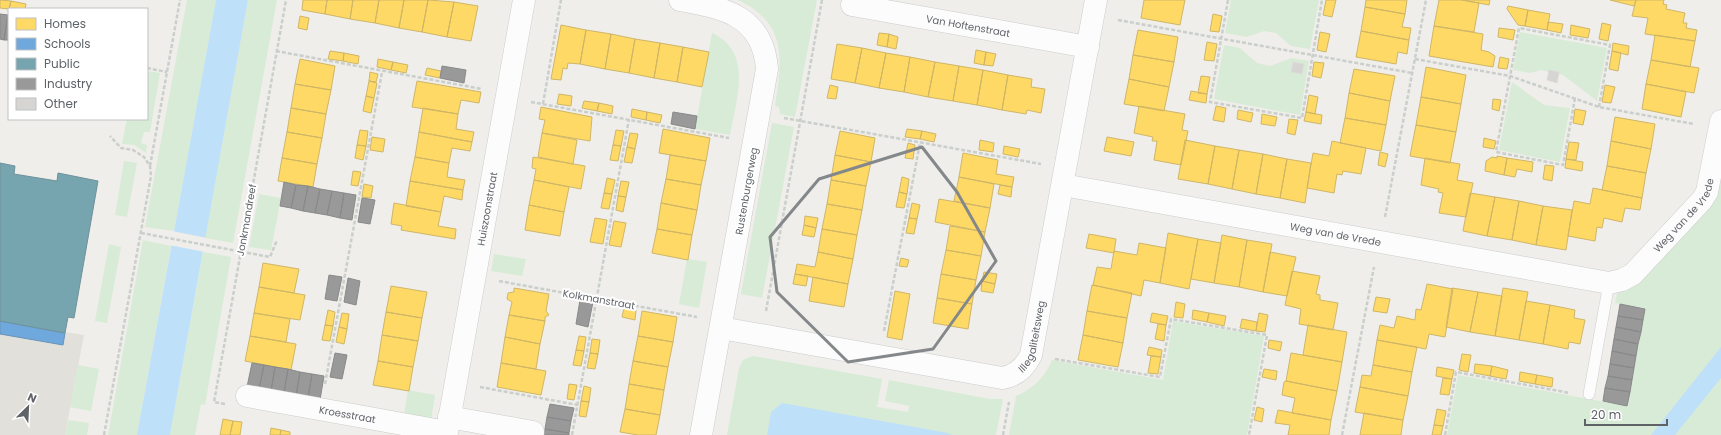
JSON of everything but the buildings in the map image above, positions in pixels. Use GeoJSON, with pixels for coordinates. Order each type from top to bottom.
{"type":"FeatureCollection","features":[{"type":"Feature","properties":{"kind":"street","name":"Huiszoonstraat"},"geometry":{"type":"LineString","coordinates":[[448,424],[524,0]]}},
{"type":"Feature","properties":{"kind":"street","name":"Rustenburgerweg"},"geometry":{"type":"LineString","coordinates":[[680,0],[716,7],[732,12],[743,20],[758,36],[763,46],[767,69],[701,435]]}},
{"type":"Feature","properties":{"kind":"street","name":"Van Hoftenstraat"},"geometry":{"type":"LineString","coordinates":[[853,0],[852,5],[1088,47]]}},
{"type":"Feature","properties":{"kind":"street","name":"Illegaliteitsweg"},"geometry":{"type":"LineString","coordinates":[[721,324],[761,335],[992,376],[1009,377],[1024,367],[1031,355],[1095,8]]}},
{"type":"Feature","properties":{"kind":"street","name":"Weg van de Vrede"},"geometry":{"type":"LineString","coordinates":[[1064,176],[1609,283],[1622,280],[1633,274],[1702,200],[1710,182],[1720,125]]}},
{"type":"Feature","properties":{"kind":"street","name":"Kroesstraat"},"geometry":{"type":"LineString","coordinates":[[247,396],[321,409],[448,424]]}},
{"type":"Feature","properties":{"kind":"street"},"geometry":{"type":"LineString","coordinates":[[448,424],[532,432]]}},
{"type":"Feature","properties":{"kind":"lane"},"geometry":{"type":"LineString","coordinates":[[1589,394],[1609,283]]}},
{"type":"Feature","properties":{"kind":"path"},"geometry":{"type":"LineString","coordinates":[[104,435],[151,176],[150,166],[180,0]]}},
{"type":"Feature","properties":{"kind":"path","name":"Jonkmandreef"},"geometry":{"type":"LineString","coordinates":[[247,396],[238,407],[214,402],[286,0]]}},
{"type":"Feature","properties":{"kind":"path"},"geometry":{"type":"LineString","coordinates":[[543,104],[561,0]]}},
{"type":"Feature","properties":{"kind":"path"},"geometry":{"type":"LineString","coordinates":[[761,335],[822,0]]}},
{"type":"Feature","properties":{"kind":"path"},"geometry":{"type":"LineString","coordinates":[[1228,0],[1210,102],[1302,118],[1322,0]]}},
{"type":"Feature","properties":{"kind":"path"},"geometry":{"type":"LineString","coordinates":[[1095,8],[1221,39],[1412,73]]}},
{"type":"Feature","properties":{"kind":"path"},"geometry":{"type":"LineString","coordinates":[[1574,98],[1563,165],[1496,152],[1519,28],[1610,45],[1599,107]]}},
{"type":"Feature","properties":{"kind":"path"},"geometry":{"type":"LineString","coordinates":[[1415,59],[1510,76],[1599,107],[1720,125]]}},
{"type":"Feature","properties":{"kind":"path"},"geometry":{"type":"LineString","coordinates":[[148,68],[167,72]]}},
{"type":"Feature","properties":{"kind":"path"},"geometry":{"type":"LineString","coordinates":[[321,409],[382,72]]}},
{"type":"Feature","properties":{"kind":"path"},"geometry":{"type":"LineString","coordinates":[[760,113],[920,143],[1064,176]]}},
{"type":"Feature","properties":{"kind":"path"},"geometry":{"type":"LineString","coordinates":[[572,435],[629,119]]}},
{"type":"Feature","properties":{"kind":"path"},"geometry":{"type":"LineString","coordinates":[[110,136],[122,148],[140,153],[148,161],[150,166]]}},
{"type":"Feature","properties":{"kind":"path"},"geometry":{"type":"LineString","coordinates":[[880,356],[920,143]]}},
{"type":"Feature","properties":{"kind":"path"},"geometry":{"type":"LineString","coordinates":[[141,233],[270,257],[277,240]]}},
{"type":"Feature","properties":{"kind":"path","name":"Kolkmanstraat"},"geometry":{"type":"LineString","coordinates":[[475,277],[596,298],[721,324]]}},
{"type":"Feature","properties":{"kind":"path"},"geometry":{"type":"LineString","coordinates":[[1031,355],[1160,377],[1171,319],[1267,335],[1249,435]]}},
{"type":"Feature","properties":{"kind":"path"},"geometry":{"type":"LineString","coordinates":[[1444,435],[1456,372],[1573,394],[1589,394]]}},
{"type":"Feature","properties":{"kind":"path"},"geometry":{"type":"LineString","coordinates":[[1003,435],[1010,398],[1009,377]]}},
{"type":"Feature","properties":{"kind":"path"},"geometry":{"type":"LineString","coordinates":[[456,382],[578,405]]}},
{"type":"Feature","properties":{"kind":"highlighted area"},"geometry":{"type":"Polygon","coordinates":[[[922,147],[957,192],[996,261],[933,349],[848,362],[777,292],[770,237],[819,179],[922,147]]]}},
{"type":"Feature","properties":{"kind":"shaded area"},"geometry":{"type":"Polygon","coordinates":[[[65,332],[84,335],[65,435],[0,435],[0,334],[65,332]]]}},
{"type":"Feature","properties":{"kind":"green space"},"geometry":{"type":"Polygon","coordinates":[[[187,0],[216,0],[174,231],[145,227],[187,0]]]}},
{"type":"Feature","properties":{"kind":"green space"},"geometry":{"type":"Polygon","coordinates":[[[248,0],[277,0],[233,243],[205,238],[248,0]]]}},
{"type":"Feature","properties":{"kind":"green space"},"geometry":{"type":"Polygon","coordinates":[[[738,0],[817,0],[795,117],[780,114],[779,107],[775,106],[780,59],[774,32],[766,20],[738,0]]]}},
{"type":"Feature","properties":{"kind":"green space"},"geometry":{"type":"Polygon","coordinates":[[[1231,0],[1319,0],[1310,49],[1291,46],[1276,33],[1264,31],[1247,37],[1225,33],[1231,0]]]}},
{"type":"Feature","properties":{"kind":"green space"},"geometry":{"type":"Polygon","coordinates":[[[1520,32],[1607,48],[1597,101],[1563,75],[1541,70],[1530,73],[1513,70],[1520,32]]]}},
{"type":"Feature","properties":{"kind":"green space"},"geometry":{"type":"Polygon","coordinates":[[[712,33],[725,41],[733,52],[738,64],[738,92],[730,135],[695,129],[712,33]]]}},
{"type":"Feature","properties":{"kind":"green space"},"geometry":{"type":"Polygon","coordinates":[[[1224,45],[1240,48],[1257,63],[1270,66],[1292,58],[1309,61],[1300,115],[1214,99],[1224,45]]]}},
{"type":"Feature","properties":{"kind":"green space"},"geometry":{"type":"Polygon","coordinates":[[[148,71],[160,73],[150,132],[144,132],[141,143],[147,145],[146,153],[134,145],[122,144],[127,120],[148,120],[148,71]]]}},
{"type":"Feature","properties":{"kind":"green space"},"geometry":{"type":"Polygon","coordinates":[[[1512,82],[1544,105],[1570,108],[1560,162],[1499,150],[1512,82]]]}},
{"type":"Feature","properties":{"kind":"green space"},"geometry":{"type":"Polygon","coordinates":[[[772,123],[794,127],[762,298],[741,294],[772,123]]]}},
{"type":"Feature","properties":{"kind":"green space"},"geometry":{"type":"Polygon","coordinates":[[[124,161],[137,163],[127,217],[115,215],[124,161]]]}},
{"type":"Feature","properties":{"kind":"green space"},"geometry":{"type":"Polygon","coordinates":[[[1719,184],[1721,185],[1721,435],[1447,435],[1458,375],[1627,406],[1645,308],[1615,303],[1617,293],[1719,184]]]}},
{"type":"Feature","properties":{"kind":"green space"},"geometry":{"type":"Polygon","coordinates":[[[259,194],[281,198],[271,250],[249,247],[259,194]]]}},
{"type":"Feature","properties":{"kind":"green space"},"geometry":{"type":"Polygon","coordinates":[[[143,240],[171,246],[137,435],[108,435],[143,240]]]}},
{"type":"Feature","properties":{"kind":"green space"},"geometry":{"type":"Polygon","coordinates":[[[109,244],[121,247],[107,323],[95,321],[109,244]]]}},
{"type":"Feature","properties":{"kind":"green space"},"geometry":{"type":"Polygon","coordinates":[[[203,252],[231,257],[205,405],[201,404],[195,435],[170,435],[203,252]]]}},
{"type":"Feature","properties":{"kind":"green space"},"geometry":{"type":"Polygon","coordinates":[[[494,254],[526,259],[522,276],[491,271],[494,254]]]}},
{"type":"Feature","properties":{"kind":"green space"},"geometry":{"type":"Polygon","coordinates":[[[687,259],[707,262],[699,308],[679,304],[687,259]]]}},
{"type":"Feature","properties":{"kind":"green space"},"geometry":{"type":"Polygon","coordinates":[[[1173,321],[1264,336],[1247,435],[1009,435],[1016,396],[1028,390],[1038,382],[1046,372],[1052,360],[1163,380],[1173,321]]]}},
{"type":"Feature","properties":{"kind":"green space"},"geometry":{"type":"Polygon","coordinates":[[[753,356],[882,379],[877,407],[908,412],[909,406],[885,401],[889,380],[990,399],[1003,399],[996,435],[952,435],[771,413],[767,435],[727,435],[739,368],[743,360],[753,356]]]}},
{"type":"Feature","properties":{"kind":"green space"},"geometry":{"type":"Polygon","coordinates":[[[78,365],[99,369],[91,411],[70,407],[78,365]]]}},
{"type":"Feature","properties":{"kind":"green space"},"geometry":{"type":"Polygon","coordinates":[[[408,390],[435,395],[431,420],[404,414],[408,390]]]}},
{"type":"Feature","properties":{"kind":"green space"},"geometry":{"type":"Polygon","coordinates":[[[68,420],[89,423],[87,435],[65,435],[68,420]]]}},
{"type":"Feature","properties":{"kind":"water"},"geometry":{"type":"Polygon","coordinates":[[[216,0],[248,0],[170,435],[137,435],[216,0]]]}},
{"type":"Feature","properties":{"kind":"water"},"geometry":{"type":"Polygon","coordinates":[[[1721,347],[1721,378],[1675,435],[1651,435],[1721,347]]]}},
{"type":"Feature","properties":{"kind":"water"},"geometry":{"type":"Polygon","coordinates":[[[782,403],[948,433],[952,435],[767,435],[771,412],[782,403]]]}},
{"type":"Feature","properties":{"kind":"pier"},"geometry":{"type":"Polygon","coordinates":[[[172,231],[207,238],[205,252],[169,245],[172,231]]]}}]}
